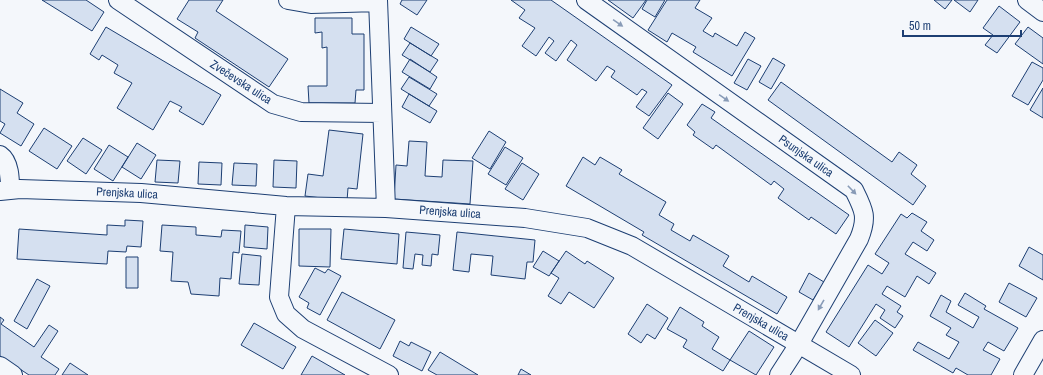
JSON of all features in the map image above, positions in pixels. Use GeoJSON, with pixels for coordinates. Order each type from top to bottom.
{"type":"FeatureCollection","features":[{"type":"Feature","properties":{"kind":"street","name":"Zvečevska ulica"},"geometry":{"type":"LineString","coordinates":[[118,0],[273,104],[301,112],[382,113]]}},
{"type":"Feature","properties":{"kind":"street"},"geometry":{"type":"LineString","coordinates":[[288,0],[311,4],[378,1],[386,208]]}},
{"type":"Feature","properties":{"kind":"street","name":"Psunjska ulica"},"geometry":{"type":"LineString","coordinates":[[586,0],[854,190],[864,210],[864,225],[859,239],[799,344],[779,375]]}},
{"type":"Feature","properties":{"kind":"street"},"geometry":{"type":"LineString","coordinates":[[1026,0],[1043,12]]}},
{"type":"Feature","properties":{"kind":"street","name":"Prenjska ulica"},"geometry":{"type":"LineString","coordinates":[[0,156],[3,158],[10,176],[5,190],[140,193],[286,206],[386,208],[526,218],[587,228],[632,246],[851,375]]}},
{"type":"Feature","properties":{"kind":"street"},"geometry":{"type":"LineString","coordinates":[[286,206],[280,297],[286,314],[302,329],[389,375]]}},
{"type":"Feature","properties":{"kind":"street"},"geometry":{"type":"LineString","coordinates":[[1023,375],[1043,340]]}},
{"type":"Feature","properties":{"kind":"street"},"geometry":{"type":"LineString","coordinates":[[0,366],[13,375]]}},
{"type":"Feature","properties":{"kind":"building"},"geometry":{"type":"Polygon","coordinates":[[[42,0],[86,0],[104,12],[92,31],[42,0]]]}},
{"type":"Feature","properties":{"kind":"building"},"geometry":{"type":"Polygon","coordinates":[[[189,0],[223,0],[216,11],[288,59],[269,87],[195,38],[198,32],[177,19],[189,0]]]}},
{"type":"Feature","properties":{"kind":"building"},"geometry":{"type":"Polygon","coordinates":[[[402,0],[427,0],[417,15],[400,4],[402,0]]]}},
{"type":"Feature","properties":{"kind":"building"},"geometry":{"type":"Polygon","coordinates":[[[511,0],[551,0],[672,85],[649,116],[636,107],[647,92],[642,89],[637,95],[611,77],[615,71],[607,66],[596,81],[567,60],[577,45],[571,40],[556,61],[545,53],[554,41],[549,37],[536,56],[522,46],[535,28],[519,18],[525,10],[511,0]]]}},
{"type":"Feature","properties":{"kind":"building"},"geometry":{"type":"Polygon","coordinates":[[[608,0],[646,0],[633,18],[608,0]]]}},
{"type":"Feature","properties":{"kind":"building"},"geometry":{"type":"Polygon","coordinates":[[[647,0],[665,0],[655,17],[642,9],[647,0]]]}},
{"type":"Feature","properties":{"kind":"building"},"geometry":{"type":"Polygon","coordinates":[[[667,0],[700,0],[695,8],[712,18],[703,31],[713,37],[715,33],[737,46],[745,32],[755,38],[732,76],[693,52],[696,47],[672,33],[667,42],[648,30],[667,0]]]}},
{"type":"Feature","properties":{"kind":"building"},"geometry":{"type":"Polygon","coordinates":[[[934,0],[952,0],[945,9],[934,0]]]}},
{"type":"Feature","properties":{"kind":"building"},"geometry":{"type":"Polygon","coordinates":[[[954,0],[978,0],[970,12],[954,0]]]}},
{"type":"Feature","properties":{"kind":"building"},"geometry":{"type":"Polygon","coordinates":[[[999,6],[1020,22],[997,53],[985,45],[993,35],[983,28],[999,6]]]}},
{"type":"Feature","properties":{"kind":"building"},"geometry":{"type":"Polygon","coordinates":[[[315,18],[352,18],[352,34],[364,34],[364,90],[356,90],[355,103],[309,103],[308,86],[327,86],[327,47],[322,48],[322,32],[315,33],[315,18]]]}},
{"type":"Feature","properties":{"kind":"building"},"geometry":{"type":"Polygon","coordinates":[[[106,27],[221,95],[203,125],[179,111],[182,107],[170,101],[153,130],[117,108],[132,83],[114,73],[118,65],[102,55],[99,60],[90,54],[106,27]]]}},
{"type":"Feature","properties":{"kind":"building"},"geometry":{"type":"Polygon","coordinates":[[[411,27],[439,44],[431,56],[404,39],[411,27]]]}},
{"type":"Feature","properties":{"kind":"building"},"geometry":{"type":"Polygon","coordinates":[[[1028,27],[1043,38],[1043,64],[1015,44],[1028,27]]]}},
{"type":"Feature","properties":{"kind":"building"},"geometry":{"type":"Polygon","coordinates":[[[410,43],[438,60],[430,72],[402,55],[410,43]]]}},
{"type":"Feature","properties":{"kind":"building"},"geometry":{"type":"Polygon","coordinates":[[[773,58],[785,65],[771,89],[759,82],[773,58]]]}},
{"type":"Feature","properties":{"kind":"building"},"geometry":{"type":"Polygon","coordinates":[[[410,59],[437,77],[430,89],[402,72],[410,59]]]}},
{"type":"Feature","properties":{"kind":"building"},"geometry":{"type":"Polygon","coordinates":[[[748,59],[761,66],[747,90],[734,83],[748,59]]]}},
{"type":"Feature","properties":{"kind":"building"},"geometry":{"type":"Polygon","coordinates":[[[1032,62],[1043,68],[1043,80],[1028,105],[1012,96],[1032,62]]]}},
{"type":"Feature","properties":{"kind":"building"},"geometry":{"type":"Polygon","coordinates":[[[409,77],[437,94],[429,106],[401,89],[409,77]]]}},
{"type":"Feature","properties":{"kind":"building"},"geometry":{"type":"Polygon","coordinates":[[[781,82],[892,162],[899,152],[917,165],[911,174],[926,186],[913,205],[768,100],[781,82]]]}},
{"type":"Feature","properties":{"kind":"building"},"geometry":{"type":"Polygon","coordinates":[[[1043,88],[1043,118],[1030,110],[1043,88]]]}},
{"type":"Feature","properties":{"kind":"building"},"geometry":{"type":"Polygon","coordinates":[[[0,89],[23,103],[17,113],[34,124],[21,146],[0,133],[5,124],[0,121],[0,89]]]}},
{"type":"Feature","properties":{"kind":"building"},"geometry":{"type":"Polygon","coordinates":[[[668,93],[683,104],[658,139],[643,128],[668,93]]]}},
{"type":"Feature","properties":{"kind":"building"},"geometry":{"type":"Polygon","coordinates":[[[409,94],[437,111],[430,123],[402,107],[409,94]]]}},
{"type":"Feature","properties":{"kind":"building"},"geometry":{"type":"Polygon","coordinates":[[[702,104],[715,112],[711,118],[849,215],[836,234],[811,217],[809,220],[778,198],[784,189],[774,181],[771,185],[716,145],[713,149],[693,135],[695,132],[687,125],[702,104]]]}},
{"type":"Feature","properties":{"kind":"building"},"geometry":{"type":"Polygon","coordinates":[[[44,128],[72,146],[57,169],[29,151],[44,128]]]}},
{"type":"Feature","properties":{"kind":"building"},"geometry":{"type":"Polygon","coordinates":[[[329,130],[363,134],[357,189],[348,188],[347,201],[305,196],[308,174],[323,176],[329,130]]]}},
{"type":"Feature","properties":{"kind":"building"},"geometry":{"type":"Polygon","coordinates":[[[489,131],[506,142],[490,169],[472,158],[489,131]]]}},
{"type":"Feature","properties":{"kind":"building"},"geometry":{"type":"Polygon","coordinates":[[[83,138],[102,150],[86,174],[67,161],[83,138]]]}},
{"type":"Feature","properties":{"kind":"building"},"geometry":{"type":"Polygon","coordinates":[[[409,141],[427,142],[425,176],[442,177],[443,160],[473,161],[470,204],[394,199],[396,165],[407,166],[409,141]]]}},
{"type":"Feature","properties":{"kind":"building"},"geometry":{"type":"Polygon","coordinates":[[[137,143],[156,155],[141,179],[122,167],[137,143]]]}},
{"type":"Feature","properties":{"kind":"building"},"geometry":{"type":"Polygon","coordinates":[[[109,145],[128,157],[113,181],[94,169],[109,145]]]}},
{"type":"Feature","properties":{"kind":"building"},"geometry":{"type":"Polygon","coordinates":[[[505,147],[523,158],[506,185],[488,174],[505,147]]]}},
{"type":"Feature","properties":{"kind":"building"},"geometry":{"type":"Polygon","coordinates":[[[583,157],[595,165],[600,157],[622,170],[619,174],[666,202],[659,215],[674,224],[671,230],[690,241],[693,235],[729,256],[723,266],[749,282],[752,276],[787,297],[777,314],[642,235],[644,232],[566,186],[583,157]]]}},
{"type":"Feature","properties":{"kind":"building"},"geometry":{"type":"Polygon","coordinates":[[[157,160],[180,161],[178,183],[155,182],[157,160]]]}},
{"type":"Feature","properties":{"kind":"building"},"geometry":{"type":"Polygon","coordinates":[[[274,160],[297,161],[296,188],[273,187],[274,160]]]}},
{"type":"Feature","properties":{"kind":"building"},"geometry":{"type":"Polygon","coordinates":[[[199,162],[222,163],[221,185],[198,184],[199,162]]]}},
{"type":"Feature","properties":{"kind":"building"},"geometry":{"type":"Polygon","coordinates":[[[234,163],[257,164],[256,186],[232,185],[234,163]]]}},
{"type":"Feature","properties":{"kind":"building"},"geometry":{"type":"Polygon","coordinates":[[[522,163],[539,174],[523,200],[505,189],[522,163]]]}},
{"type":"Feature","properties":{"kind":"building"},"geometry":{"type":"Polygon","coordinates":[[[912,213],[927,222],[921,231],[934,240],[927,251],[913,242],[905,254],[936,273],[929,284],[917,276],[905,297],[887,286],[882,294],[901,306],[897,312],[903,316],[895,328],[880,318],[885,310],[876,304],[849,347],[826,332],[868,265],[882,274],[889,263],[875,254],[901,214],[907,218],[912,213]]]}},
{"type":"Feature","properties":{"kind":"building"},"geometry":{"type":"Polygon","coordinates":[[[125,220],[143,221],[141,247],[127,246],[126,252],[108,251],[107,264],[17,259],[19,229],[107,235],[107,225],[125,226],[125,220]]]}},
{"type":"Feature","properties":{"kind":"building"},"geometry":{"type":"Polygon","coordinates":[[[162,225],[196,227],[196,235],[221,237],[222,230],[241,231],[239,253],[233,252],[231,279],[220,278],[219,296],[191,294],[188,282],[171,281],[173,252],[160,251],[162,225]]]}},
{"type":"Feature","properties":{"kind":"building"},"geometry":{"type":"Polygon","coordinates":[[[245,225],[268,227],[267,249],[244,247],[245,225]]]}},
{"type":"Feature","properties":{"kind":"building"},"geometry":{"type":"Polygon","coordinates":[[[299,229],[331,229],[330,267],[299,266],[299,229]]]}},
{"type":"Feature","properties":{"kind":"building"},"geometry":{"type":"Polygon","coordinates":[[[344,229],[399,234],[397,264],[341,259],[344,229]]]}},
{"type":"Feature","properties":{"kind":"building"},"geometry":{"type":"Polygon","coordinates":[[[406,232],[440,235],[438,255],[432,254],[431,266],[422,265],[423,255],[415,254],[413,269],[403,268],[406,232]]]}},
{"type":"Feature","properties":{"kind":"building"},"geometry":{"type":"Polygon","coordinates":[[[457,232],[535,240],[533,262],[527,262],[525,279],[491,275],[493,256],[471,254],[469,272],[453,270],[457,232]]]}},
{"type":"Feature","properties":{"kind":"building"},"geometry":{"type":"Polygon","coordinates":[[[1029,247],[1043,255],[1043,280],[1019,266],[1029,247]]]}},
{"type":"Feature","properties":{"kind":"building"},"geometry":{"type":"Polygon","coordinates":[[[543,251],[559,261],[549,276],[533,267],[543,251]]]}},
{"type":"Feature","properties":{"kind":"building"},"geometry":{"type":"Polygon","coordinates":[[[566,251],[585,264],[587,261],[614,278],[594,308],[569,292],[561,304],[548,296],[559,278],[551,273],[566,251]]]}},
{"type":"Feature","properties":{"kind":"building"},"geometry":{"type":"Polygon","coordinates":[[[242,254],[261,256],[259,285],[239,284],[242,254]]]}},
{"type":"Feature","properties":{"kind":"building"},"geometry":{"type":"Polygon","coordinates":[[[126,257],[138,257],[138,288],[126,288],[126,257]]]}},
{"type":"Feature","properties":{"kind":"building"},"geometry":{"type":"Polygon","coordinates":[[[315,268],[325,273],[328,269],[341,276],[320,315],[307,308],[309,303],[299,297],[315,268]]]}},
{"type":"Feature","properties":{"kind":"building"},"geometry":{"type":"Polygon","coordinates":[[[809,273],[824,282],[813,300],[799,292],[809,273]]]}},
{"type":"Feature","properties":{"kind":"building"},"geometry":{"type":"Polygon","coordinates":[[[37,279],[50,286],[27,329],[14,321],[37,279]]]}},
{"type":"Feature","properties":{"kind":"building"},"geometry":{"type":"Polygon","coordinates":[[[1009,283],[1037,298],[1026,317],[999,302],[1009,283]]]}},
{"type":"Feature","properties":{"kind":"building"},"geometry":{"type":"Polygon","coordinates":[[[342,292],[395,320],[380,349],[327,320],[342,292]]]}},
{"type":"Feature","properties":{"kind":"building"},"geometry":{"type":"Polygon","coordinates":[[[965,293],[986,306],[984,309],[1018,328],[1004,351],[988,342],[983,350],[1000,359],[991,375],[968,375],[956,368],[953,373],[913,350],[918,342],[949,359],[959,342],[946,335],[951,328],[930,316],[941,295],[951,301],[946,312],[973,328],[979,317],[958,305],[965,293]]]}},
{"type":"Feature","properties":{"kind":"building"},"geometry":{"type":"Polygon","coordinates":[[[647,304],[668,318],[655,339],[647,334],[641,343],[628,334],[647,304]]]}},
{"type":"Feature","properties":{"kind":"building"},"geometry":{"type":"Polygon","coordinates":[[[680,307],[704,322],[702,326],[719,337],[712,349],[730,360],[723,371],[683,347],[687,340],[667,329],[680,307]]]}},
{"type":"Feature","properties":{"kind":"building"},"geometry":{"type":"Polygon","coordinates":[[[0,317],[4,320],[1,324],[34,347],[49,325],[58,331],[41,357],[59,369],[55,375],[29,375],[0,356],[0,317]]]}},
{"type":"Feature","properties":{"kind":"building"},"geometry":{"type":"Polygon","coordinates":[[[875,320],[893,333],[876,356],[858,343],[875,320]]]}},
{"type":"Feature","properties":{"kind":"building"},"geometry":{"type":"Polygon","coordinates":[[[254,323],[296,347],[283,369],[241,345],[254,323]]]}},
{"type":"Feature","properties":{"kind":"building"},"geometry":{"type":"Polygon","coordinates":[[[749,331],[774,347],[756,375],[730,360],[749,331]]]}},
{"type":"Feature","properties":{"kind":"building"},"geometry":{"type":"Polygon","coordinates":[[[400,341],[409,346],[411,342],[431,352],[422,371],[393,356],[400,341]]]}},
{"type":"Feature","properties":{"kind":"building"},"geometry":{"type":"Polygon","coordinates":[[[440,352],[478,375],[437,375],[428,370],[440,352]]]}},
{"type":"Feature","properties":{"kind":"building"},"geometry":{"type":"Polygon","coordinates":[[[312,356],[345,375],[301,375],[312,356]]]}},
{"type":"Feature","properties":{"kind":"building"},"geometry":{"type":"Polygon","coordinates":[[[70,363],[88,375],[62,375],[70,363]]]}},
{"type":"Feature","properties":{"kind":"building"},"geometry":{"type":"Polygon","coordinates":[[[521,369],[531,375],[518,375],[521,369]]]}}]}
